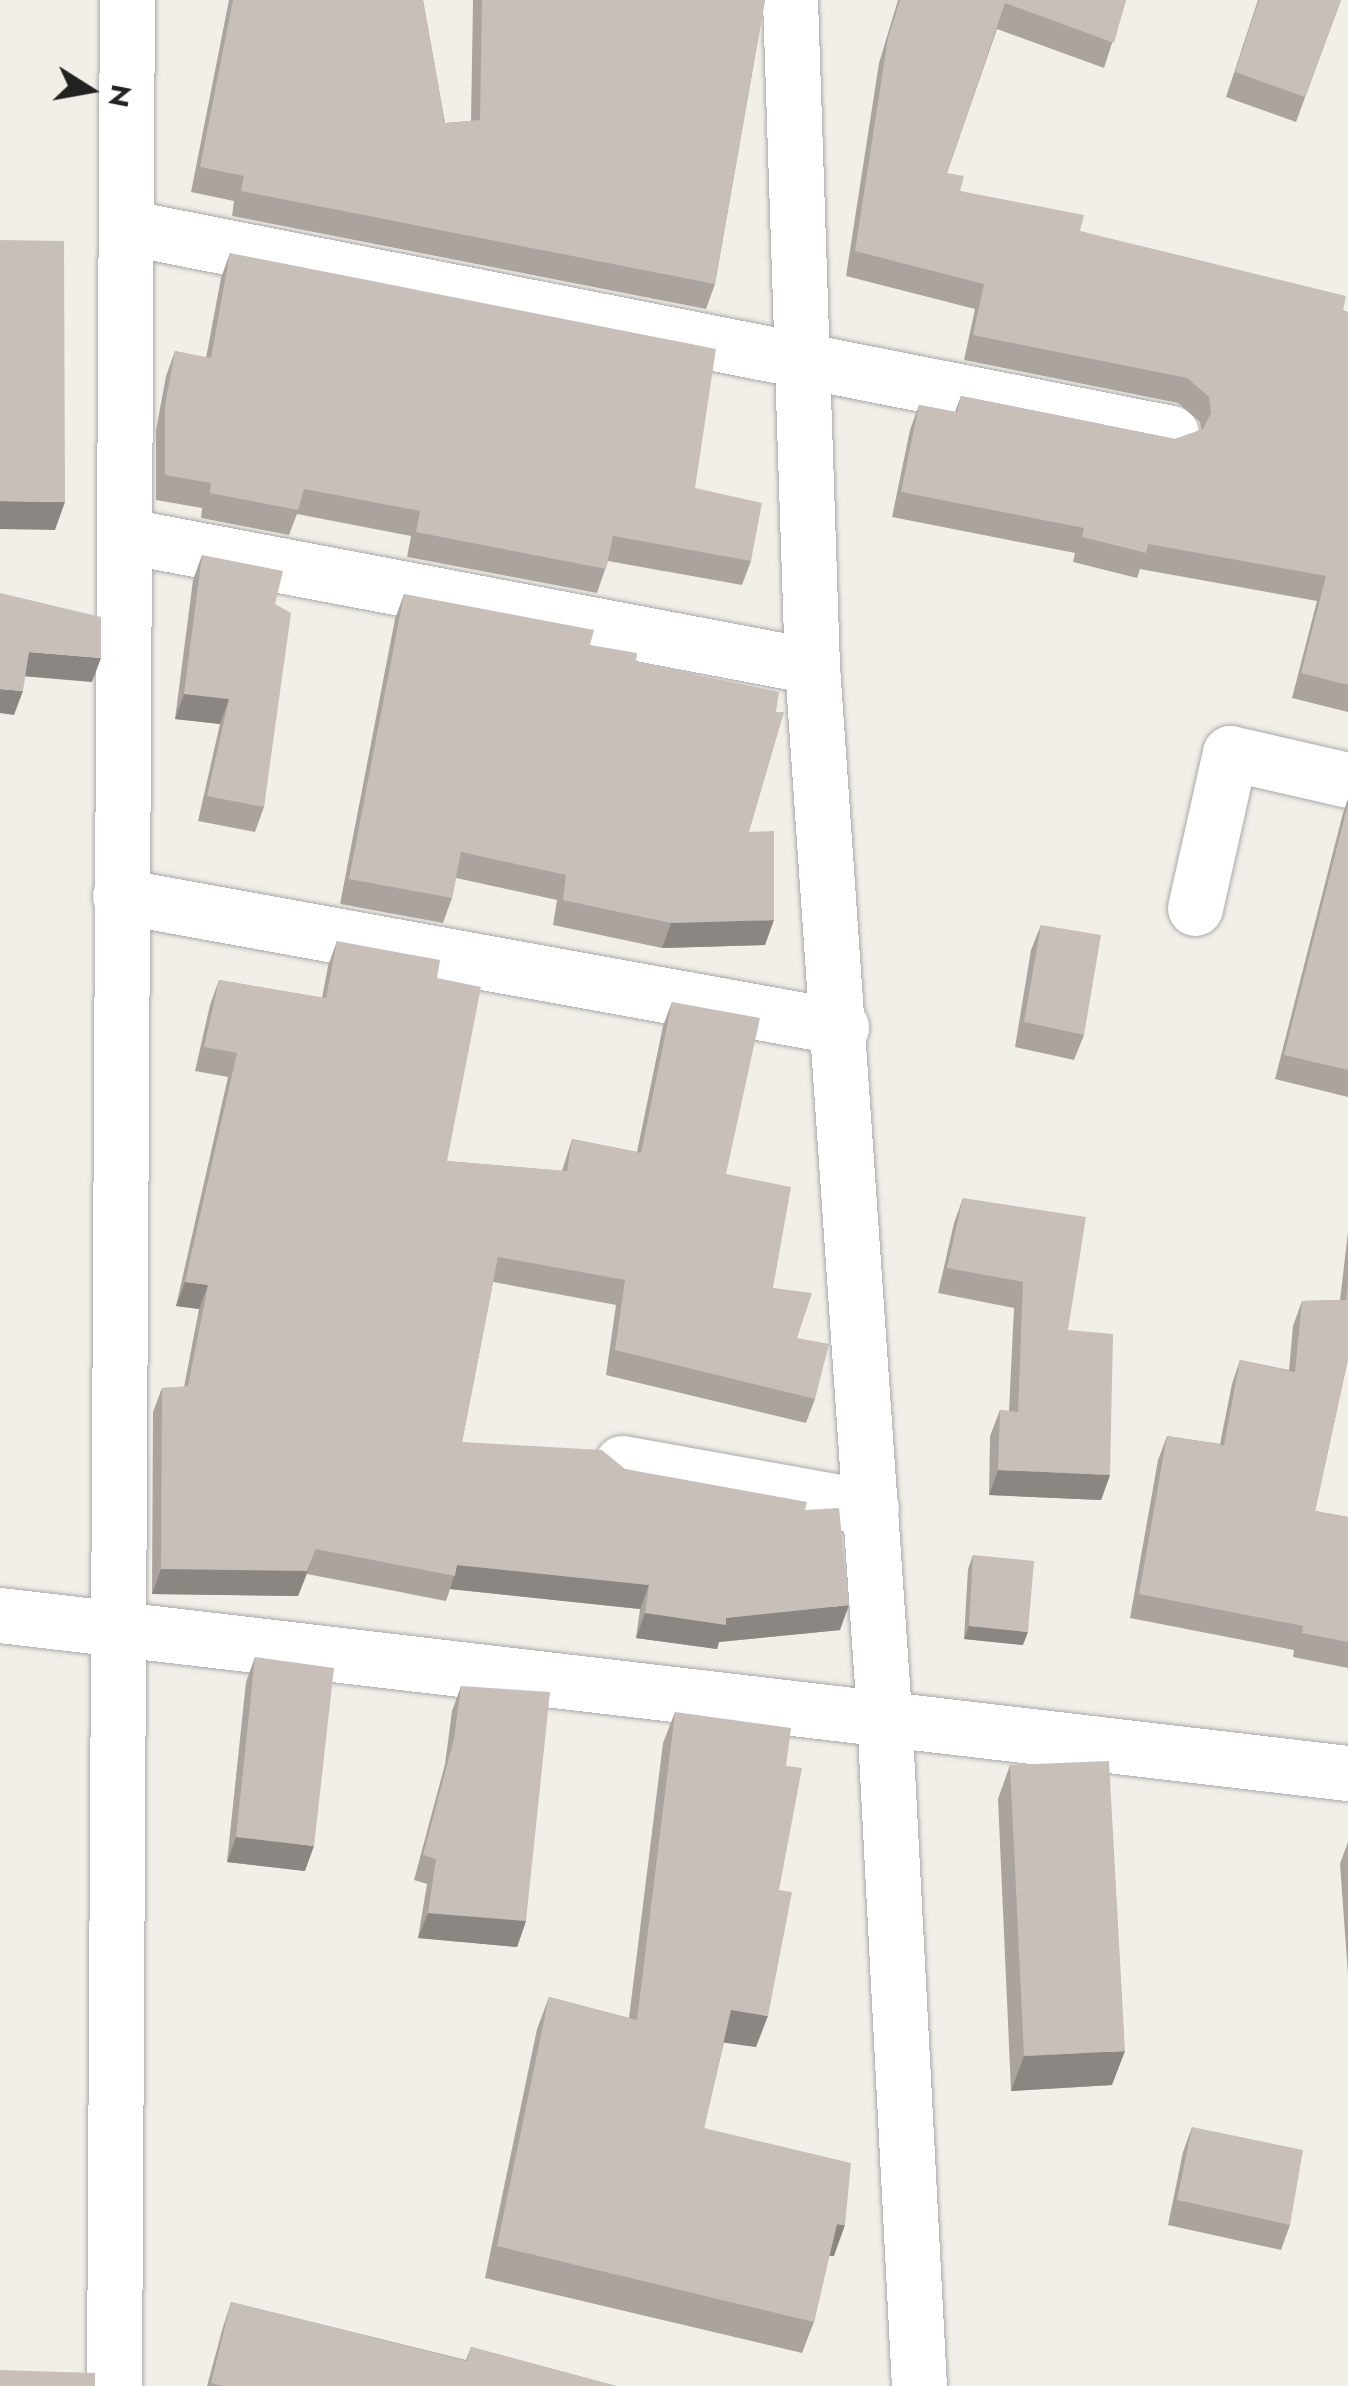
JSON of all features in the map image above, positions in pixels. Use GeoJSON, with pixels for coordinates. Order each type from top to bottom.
{"type":"FeatureCollection","features":[{"type":"Feature","properties":{"kind":"street"},"geometry":{"type":"LineString","coordinates":[[114,2386],[120,896],[131,228],[127,0]]}},
{"type":"Feature","properties":{"kind":"street"},"geometry":{"type":"LineString","coordinates":[[790,0],[812,666],[841,1027],[884,1714],[919,2386]]}},
{"type":"Feature","properties":{"kind":"street"},"geometry":{"type":"LineString","coordinates":[[131,228],[803,355],[1171,433]]}},
{"type":"Feature","properties":{"kind":"street"},"geometry":{"type":"LineString","coordinates":[[127,536],[812,666]]}},
{"type":"Feature","properties":{"kind":"street"},"geometry":{"type":"LineString","coordinates":[[1195,908],[1230,752],[1348,780]]}},
{"type":"Feature","properties":{"kind":"street"},"geometry":{"type":"LineString","coordinates":[[120,896],[841,1027]]}},
{"type":"Feature","properties":{"kind":"street"},"geometry":{"type":"LineString","coordinates":[[622,1463],[871,1508]]}},
{"type":"Feature","properties":{"kind":"street"},"geometry":{"type":"LineString","coordinates":[[0,1615],[884,1714],[1348,1773]]}},
{"type":"Feature","properties":{"kind":"building"},"geometry":{"type":"Polygon","coordinates":[[[233,0],[423,0],[445,123],[480,120],[482,0],[765,0],[715,284],[241,191],[244,176],[200,167],[233,0]]]}},
{"type":"Feature","properties":{"kind":"building"},"geometry":{"type":"Polygon","coordinates":[[[900,0],[1126,0],[1114,43],[1005,3],[947,173],[964,176],[960,191],[1084,215],[1080,231],[1346,296],[1343,311],[1348,312],[1348,685],[1301,673],[1326,576],[1148,544],[1146,553],[1082,537],[1084,528],[901,492],[919,405],[957,412],[961,396],[1175,439],[1203,429],[1211,413],[1209,397],[1187,378],[973,335],[984,284],[855,251],[888,38],[900,0]]]}},
{"type":"Feature","properties":{"kind":"building"},"geometry":{"type":"Polygon","coordinates":[[[1259,0],[1341,0],[1305,97],[1235,72],[1259,0]]]}},
{"type":"Feature","properties":{"kind":"building"},"geometry":{"type":"Polygon","coordinates":[[[0,240],[64,241],[65,502],[0,501],[0,240]]]}},
{"type":"Feature","properties":{"kind":"building"},"geometry":{"type":"Polygon","coordinates":[[[230,253],[716,349],[695,488],[762,503],[751,561],[613,536],[606,569],[416,532],[420,511],[304,489],[298,510],[210,493],[211,483],[165,475],[165,405],[175,351],[211,358],[230,253]]]}},
{"type":"Feature","properties":{"kind":"building"},"geometry":{"type":"Polygon","coordinates":[[[202,555],[283,571],[275,604],[291,613],[264,807],[207,796],[229,699],[184,694],[202,555]]]}},
{"type":"Feature","properties":{"kind":"building"},"geometry":{"type":"Polygon","coordinates":[[[0,593],[101,617],[101,658],[29,652],[23,691],[0,689],[0,593]]]}},
{"type":"Feature","properties":{"kind":"building"},"geometry":{"type":"Polygon","coordinates":[[[404,594],[594,630],[590,645],[637,653],[636,662],[779,692],[776,712],[784,712],[749,832],[774,831],[774,920],[671,923],[563,900],[566,875],[461,852],[452,898],[349,879],[404,594]]]}},
{"type":"Feature","properties":{"kind":"building"},"geometry":{"type":"Polygon","coordinates":[[[1348,804],[1348,1070],[1284,1055],[1348,804]]]}},
{"type":"Feature","properties":{"kind":"building"},"geometry":{"type":"Polygon","coordinates":[[[1041,925],[1101,935],[1084,1035],[1024,1022],[1041,925]]]}},
{"type":"Feature","properties":{"kind":"building"},"geometry":{"type":"Polygon","coordinates":[[[337,941],[440,960],[437,978],[481,987],[447,1161],[567,1171],[572,1139],[641,1153],[672,1002],[760,1018],[726,1174],[791,1187],[773,1288],[812,1293],[797,1338],[829,1344],[815,1399],[615,1350],[625,1280],[498,1257],[462,1442],[602,1450],[625,1469],[807,1502],[805,1510],[839,1508],[849,1605],[726,1618],[726,1625],[645,1613],[649,1585],[457,1565],[455,1576],[316,1549],[307,1571],[161,1569],[162,1388],[188,1386],[208,1285],[185,1282],[237,1053],[204,1047],[219,980],[326,998],[337,941]]]}},
{"type":"Feature","properties":{"kind":"building"},"geometry":{"type":"Polygon","coordinates":[[[963,1198],[1086,1217],[1068,1330],[1113,1334],[1110,1475],[998,1470],[1000,1410],[1018,1412],[1023,1282],[947,1268],[963,1198]]]}},
{"type":"Feature","properties":{"kind":"building"},"geometry":{"type":"Polygon","coordinates":[[[1348,1281],[1348,1359],[1315,1511],[1348,1517],[1348,1642],[1302,1633],[1303,1626],[1139,1594],[1167,1436],[1224,1445],[1240,1360],[1295,1372],[1302,1301],[1346,1300],[1348,1281]]]}},
{"type":"Feature","properties":{"kind":"building"},"geometry":{"type":"Polygon","coordinates":[[[973,1555],[1034,1561],[1028,1632],[969,1626],[973,1555]]]}},
{"type":"Feature","properties":{"kind":"building"},"geometry":{"type":"Polygon","coordinates":[[[255,1657],[334,1668],[314,1846],[236,1837],[255,1657]]]}},
{"type":"Feature","properties":{"kind":"building"},"geometry":{"type":"Polygon","coordinates":[[[461,1686],[550,1692],[526,1921],[428,1913],[436,1859],[423,1855],[454,1739],[461,1686]]]}},
{"type":"Feature","properties":{"kind":"building"},"geometry":{"type":"Polygon","coordinates":[[[675,1712],[791,1728],[786,1766],[802,1768],[779,1890],[792,1892],[768,2016],[731,2010],[704,2128],[851,2163],[845,2225],[837,2224],[814,2322],[497,2246],[549,1997],[637,2020],[675,1712]]]}},
{"type":"Feature","properties":{"kind":"building"},"geometry":{"type":"Polygon","coordinates":[[[1109,1761],[1125,2051],[1024,2056],[1010,1765],[1109,1761]]]}},
{"type":"Feature","properties":{"kind":"building"},"geometry":{"type":"Polygon","coordinates":[[[1192,2127],[1303,2150],[1290,2225],[1177,2200],[1192,2127]]]}},
{"type":"Feature","properties":{"kind":"building"},"geometry":{"type":"Polygon","coordinates":[[[231,2302],[467,2361],[471,2347],[616,2386],[223,2386],[211,2383],[231,2302]]]}},
{"type":"Feature","properties":{"kind":"building"},"geometry":{"type":"Polygon","coordinates":[[[0,2370],[95,2373],[95,2386],[0,2386],[0,2370]]]}}]}
